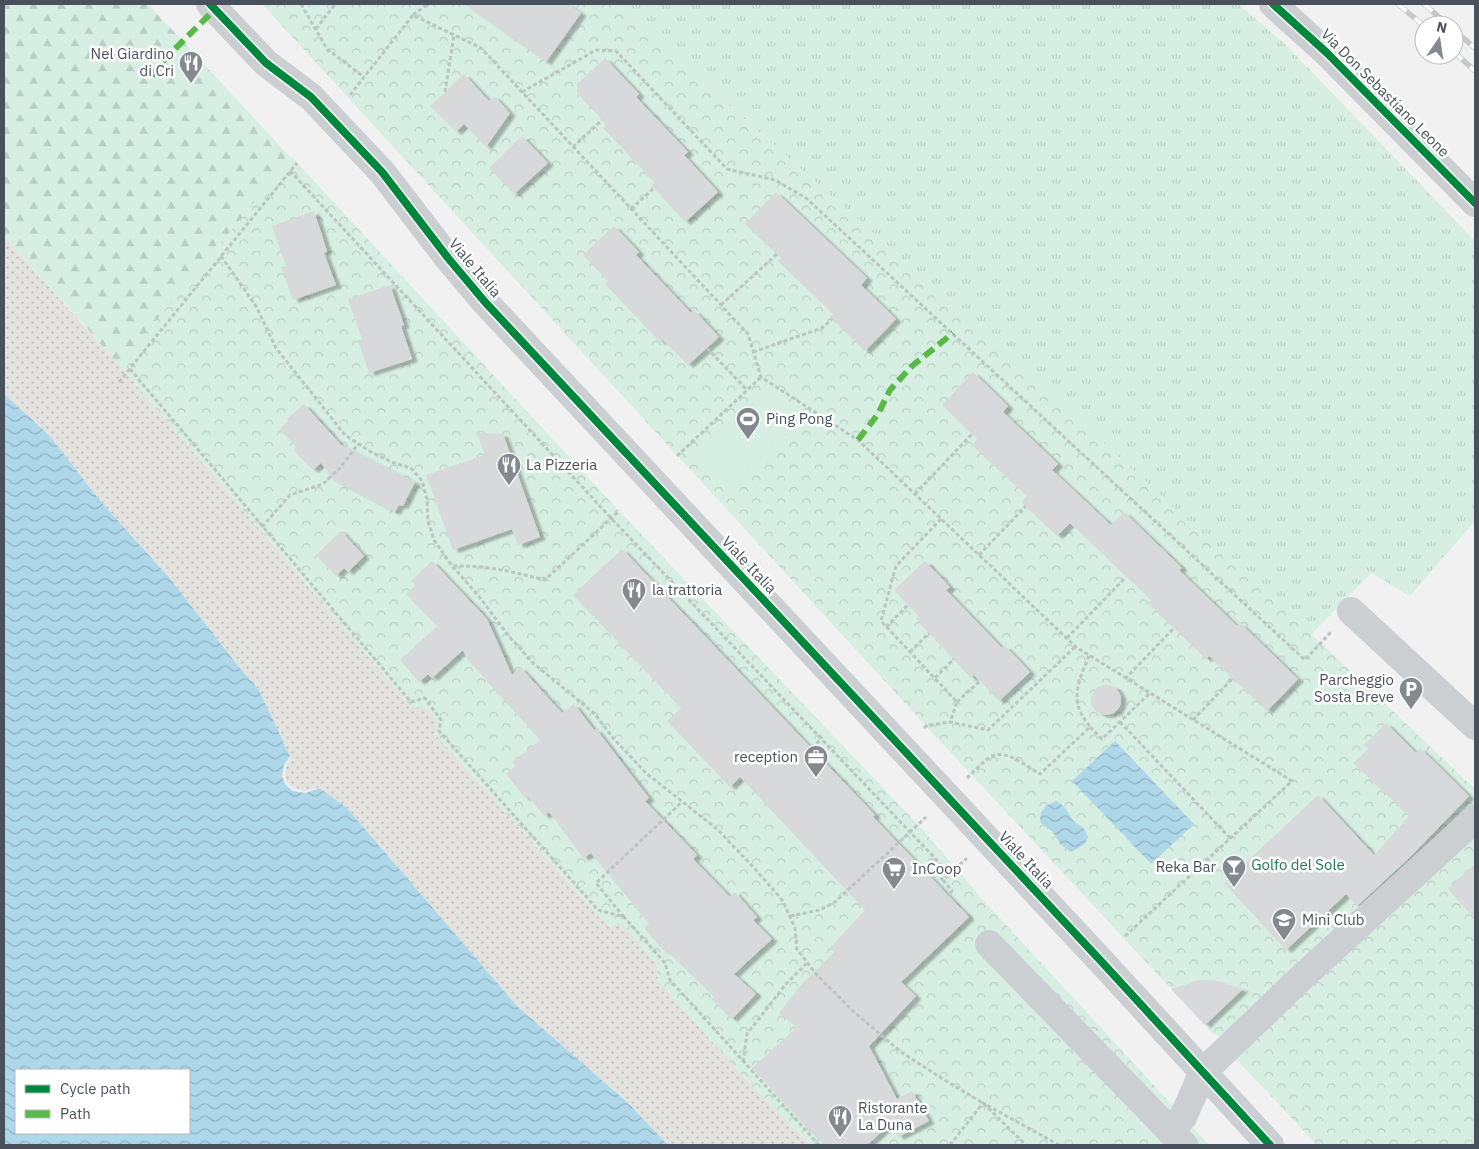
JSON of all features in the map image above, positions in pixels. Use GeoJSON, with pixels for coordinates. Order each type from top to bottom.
{"type":"FeatureCollection","features":[{"type":"Feature","properties":{"kind":"street","name":"Viale Italia"},"geometry":{"type":"LineString","coordinates":[[210,4],[266,63],[311,97],[376,165],[484,302],[859,704],[987,838],[1270,1145]]}},
{"type":"Feature","properties":{"kind":"street","name":"Via Don Sebastiano Leone"},"geometry":{"type":"LineString","coordinates":[[1273,4],[1334,60],[1475,203]]}},
{"type":"Feature","properties":{"kind":"street"},"geometry":{"type":"LineString","coordinates":[[1351,610],[1475,726]]}},
{"type":"Feature","properties":{"kind":"street"},"geometry":{"type":"LineString","coordinates":[[989,944],[1177,1137],[1183,1117],[1204,1072],[1299,980],[1473,827]]}},
{"type":"Feature","properties":{"kind":"path"},"geometry":{"type":"LineString","coordinates":[[301,4],[327,49],[364,77]]}},
{"type":"Feature","properties":{"kind":"path"},"geometry":{"type":"LineString","coordinates":[[316,29],[335,4]]}},
{"type":"Feature","properties":{"kind":"path"},"geometry":{"type":"LineString","coordinates":[[348,98],[413,15],[428,4]]}},
{"type":"Feature","properties":{"kind":"path"},"geometry":{"type":"LineString","coordinates":[[413,15],[481,48],[748,334],[761,377],[858,440],[1076,647],[1292,781],[1123,938]]}},
{"type":"Feature","properties":{"kind":"path"},"geometry":{"type":"LineString","coordinates":[[445,92],[454,35]]}},
{"type":"Feature","properties":{"kind":"path"},"geometry":{"type":"LineString","coordinates":[[522,92],[596,50],[616,51],[727,170],[775,180],[806,198],[1305,660],[1351,610]]}},
{"type":"Feature","properties":{"kind":"path"},"geometry":{"type":"LineString","coordinates":[[573,147],[602,120]]}},
{"type":"Feature","properties":{"kind":"path"},"geometry":{"type":"LineString","coordinates":[[119,382],[297,163]]}},
{"type":"Feature","properties":{"kind":"path"},"geometry":{"type":"LineString","coordinates":[[290,171],[611,518],[950,874]]}},
{"type":"Feature","properties":{"kind":"path"},"geometry":{"type":"LineString","coordinates":[[631,209],[654,188]]}},
{"type":"Feature","properties":{"kind":"path"},"geometry":{"type":"LineString","coordinates":[[721,305],[777,254]]}},
{"type":"Feature","properties":{"kind":"path"},"geometry":{"type":"LineString","coordinates":[[221,256],[256,306],[276,348],[345,435],[371,452],[394,463],[411,468],[422,481],[427,499],[428,521],[434,540],[508,635],[533,663],[595,714],[613,738],[646,774],[717,829],[783,901],[795,928],[796,949],[816,974],[854,1012],[901,1052],[943,1079],[1060,1145]]}},
{"type":"Feature","properties":{"kind":"path"},"geometry":{"type":"LineString","coordinates":[[753,352],[822,328],[832,319]]}},
{"type":"Feature","properties":{"kind":"path"},"geometry":{"type":"LineString","coordinates":[[707,348],[747,390]]}},
{"type":"Feature","properties":{"kind":"path"},"geometry":{"type":"LineString","coordinates":[[130,369],[411,702],[425,698],[441,720],[440,732],[598,910],[624,917]]}},
{"type":"Feature","properties":{"kind":"path"},"geometry":{"type":"LineString","coordinates":[[677,456],[761,377]]}},
{"type":"Feature","properties":{"kind":"path"},"geometry":{"type":"LineString","coordinates":[[915,494],[972,434]]}},
{"type":"Feature","properties":{"kind":"path"},"geometry":{"type":"LineString","coordinates":[[262,527],[290,495],[323,484],[340,468],[358,444]]}},
{"type":"Feature","properties":{"kind":"path"},"geometry":{"type":"LineString","coordinates":[[979,555],[1026,506]]}},
{"type":"Feature","properties":{"kind":"path"},"geometry":{"type":"LineString","coordinates":[[453,566],[474,565],[489,567],[544,580],[619,511]]}},
{"type":"Feature","properties":{"kind":"path"},"geometry":{"type":"LineString","coordinates":[[941,519],[896,566],[880,621],[958,702]]}},
{"type":"Feature","properties":{"kind":"path"},"geometry":{"type":"LineString","coordinates":[[1067,638],[1126,576]]}},
{"type":"Feature","properties":{"kind":"path"},"geometry":{"type":"LineString","coordinates":[[886,627],[908,606]]}},
{"type":"Feature","properties":{"kind":"path"},"geometry":{"type":"LineString","coordinates":[[1125,679],[1174,628]]}},
{"type":"Feature","properties":{"kind":"path"},"geometry":{"type":"LineString","coordinates":[[910,652],[929,633]]}},
{"type":"Feature","properties":{"kind":"path"},"geometry":{"type":"LineString","coordinates":[[926,726],[950,722],[988,730],[1076,647]]}},
{"type":"Feature","properties":{"kind":"path"},"geometry":{"type":"LineString","coordinates":[[1089,656],[1080,678],[1077,696],[1080,712],[1102,739],[1150,694]]}},
{"type":"Feature","properties":{"kind":"path"},"geometry":{"type":"LineString","coordinates":[[934,678],[954,659]]}},
{"type":"Feature","properties":{"kind":"path"},"geometry":{"type":"LineString","coordinates":[[1192,720],[1233,678]]}},
{"type":"Feature","properties":{"kind":"path"},"geometry":{"type":"LineString","coordinates":[[950,722],[958,702],[980,681]]}},
{"type":"Feature","properties":{"kind":"path"},"geometry":{"type":"LineString","coordinates":[[1120,722],[1230,838]]}},
{"type":"Feature","properties":{"kind":"path"},"geometry":{"type":"LineString","coordinates":[[971,774],[991,757],[1004,755],[1040,774],[1090,726]]}},
{"type":"Feature","properties":{"kind":"path"},"geometry":{"type":"LineString","coordinates":[[812,748],[821,739]]}},
{"type":"Feature","properties":{"kind":"path"},"geometry":{"type":"LineString","coordinates":[[682,802],[596,883],[665,963],[670,980],[819,1145]]}},
{"type":"Feature","properties":{"kind":"path"},"geometry":{"type":"LineString","coordinates":[[790,916],[820,910],[835,902],[910,832]]}},
{"type":"Feature","properties":{"kind":"path"},"geometry":{"type":"LineString","coordinates":[[943,880],[987,838]]}},
{"type":"Feature","properties":{"kind":"path"},"geometry":{"type":"LineString","coordinates":[[932,878],[936,873],[943,880],[952,891],[948,895]]}},
{"type":"Feature","properties":{"kind":"path"},"geometry":{"type":"LineString","coordinates":[[744,1062],[746,1034],[786,984],[808,963]]}},
{"type":"Feature","properties":{"kind":"path"},"geometry":{"type":"LineString","coordinates":[[950,1145],[984,1102]]}},
{"type":"Feature","properties":{"kind":"path"},"geometry":{"type":"LineString","coordinates":[[984,1102],[1026,1145]]}},
{"type":"Feature","properties":{"kind":"green space"},"geometry":{"type":"Polygon","coordinates":[[[4,4],[148,4],[619,511],[921,828],[811,1145],[412,708],[85,326],[4,237],[4,4]]]}},
{"type":"Feature","properties":{"kind":"green space","name":"Golfo del Sole"},"geometry":{"type":"Polygon","coordinates":[[[262,4],[614,4],[937,289],[1321,643],[1475,789],[1475,1145],[1317,1145],[1236,1059],[1248,1048],[1232,1030],[1224,1037],[1213,1034],[926,726],[262,4]]]}},
{"type":"Feature","properties":{"kind":"green space"},"geometry":{"type":"Polygon","coordinates":[[[614,4],[1238,4],[1286,45],[1475,241],[1475,521],[1410,596],[1371,573],[1311,635],[937,289],[614,4]]]}},
{"type":"Feature","properties":{"kind":"green space"},"geometry":{"type":"Polygon","coordinates":[[[292,157],[619,511],[921,828],[985,902],[1209,1145],[811,1145],[752,1086],[658,981],[656,964],[620,922],[610,927],[587,903],[435,734],[438,721],[425,707],[412,708],[119,365],[292,157]]]}},
{"type":"Feature","properties":{"kind":"green space","name":"Ping Pong"},"geometry":{"type":"Polygon","coordinates":[[[770,392],[798,423],[726,488],[698,458],[770,392]]]}},
{"type":"Feature","properties":{"kind":"sand"},"geometry":{"type":"Polygon","coordinates":[[[4,237],[119,365],[412,708],[425,707],[438,721],[435,734],[610,927],[620,922],[657,964],[658,981],[752,1086],[811,1145],[668,1145],[627,1102],[517,1006],[346,807],[285,784],[282,776],[290,756],[259,690],[167,575],[102,503],[49,435],[4,394],[4,237]]]}},
{"type":"Feature","properties":{"kind":"water"},"geometry":{"type":"Polygon","coordinates":[[[4,394],[49,435],[102,503],[167,575],[259,690],[290,756],[284,766],[285,784],[305,793],[319,788],[346,807],[517,1006],[627,1102],[668,1145],[4,1145],[4,394]]]}},
{"type":"Feature","properties":{"kind":"water"},"geometry":{"type":"Polygon","coordinates":[[[1115,741],[1194,824],[1151,864],[1072,781],[1115,741]]]}},
{"type":"Feature","properties":{"kind":"water"},"geometry":{"type":"Polygon","coordinates":[[[1056,801],[1064,806],[1072,820],[1083,828],[1088,837],[1085,844],[1071,852],[1060,844],[1053,832],[1042,824],[1040,820],[1041,812],[1046,806],[1056,801]]]}},
{"type":"Feature","properties":{"kind":"pier"},"geometry":{"type":"Polygon","coordinates":[[[292,755],[286,766],[285,776],[287,783],[294,788],[305,791],[321,787],[305,793],[293,791],[285,784],[282,776],[284,765],[292,755]]]}},
{"type":"Feature","properties":{"kind":"building"},"geometry":{"type":"Polygon","coordinates":[[[464,4],[568,4],[581,13],[546,62],[464,4]]]}},
{"type":"Feature","properties":{"kind":"building"},"geometry":{"type":"Polygon","coordinates":[[[605,58],[639,94],[636,97],[688,152],[684,155],[718,192],[685,222],[652,186],[655,183],[603,128],[606,124],[577,93],[577,84],[605,58]]]}},
{"type":"Feature","properties":{"kind":"building"},"geometry":{"type":"Polygon","coordinates":[[[464,74],[489,101],[494,96],[510,113],[486,147],[464,124],[456,132],[430,106],[464,74]]]}},
{"type":"Feature","properties":{"kind":"building"},"geometry":{"type":"Polygon","coordinates":[[[522,136],[548,163],[514,194],[489,168],[522,136]]]}},
{"type":"Feature","properties":{"kind":"building"},"geometry":{"type":"Polygon","coordinates":[[[776,192],[867,278],[861,285],[896,319],[865,351],[830,317],[833,314],[778,261],[781,258],[745,224],[776,192]]]}},
{"type":"Feature","properties":{"kind":"building"},"geometry":{"type":"Polygon","coordinates":[[[314,211],[327,251],[324,253],[336,285],[293,300],[281,267],[286,266],[272,226],[314,211]]]}},
{"type":"Feature","properties":{"kind":"building"},"geometry":{"type":"Polygon","coordinates":[[[614,226],[639,252],[636,255],[691,313],[694,310],[719,337],[688,365],[663,340],[660,342],[605,284],[608,281],[583,255],[614,226]]]}},
{"type":"Feature","properties":{"kind":"building"},"geometry":{"type":"Polygon","coordinates":[[[390,285],[404,325],[401,326],[412,359],[369,373],[358,340],[362,339],[348,299],[390,285]]]}},
{"type":"Feature","properties":{"kind":"building"},"geometry":{"type":"Polygon","coordinates":[[[973,372],[1008,406],[1003,412],[1058,464],[1052,470],[1111,525],[1124,512],[1182,568],[1179,570],[1237,626],[1240,623],[1298,679],[1267,711],[1209,656],[1206,659],[1148,603],[1151,600],[1070,523],[1057,536],[1021,502],[1027,496],[972,445],[977,439],[942,405],[973,372]]]}},
{"type":"Feature","properties":{"kind":"building"},"geometry":{"type":"Polygon","coordinates":[[[304,404],[341,445],[415,482],[403,506],[399,505],[395,512],[333,479],[321,463],[313,470],[293,450],[296,447],[280,429],[288,421],[287,419],[304,404]]]}},
{"type":"Feature","properties":{"kind":"building"},"geometry":{"type":"Polygon","coordinates":[[[477,433],[503,434],[540,537],[518,545],[512,529],[453,550],[426,475],[485,455],[477,433]]]}},
{"type":"Feature","properties":{"kind":"building"},"geometry":{"type":"Polygon","coordinates":[[[341,531],[364,556],[348,572],[344,568],[336,576],[316,555],[341,531]]]}},
{"type":"Feature","properties":{"kind":"building"},"geometry":{"type":"Polygon","coordinates":[[[622,549],[875,815],[873,817],[969,917],[901,982],[916,996],[869,1046],[897,1099],[912,1091],[929,1121],[898,1137],[891,1123],[867,1145],[823,1145],[752,1068],[797,1027],[779,1013],[800,986],[834,952],[830,948],[865,910],[740,777],[730,787],[667,721],[681,708],[573,595],[622,549]]]}},
{"type":"Feature","properties":{"kind":"building"},"geometry":{"type":"Polygon","coordinates":[[[432,561],[487,619],[512,675],[520,667],[562,713],[574,704],[594,730],[596,729],[649,798],[645,801],[697,855],[693,859],[730,897],[735,892],[757,917],[753,920],[772,939],[734,974],[756,994],[732,1019],[711,999],[714,997],[665,949],[663,950],[644,928],[649,924],[591,853],[583,858],[549,812],[544,816],[528,796],[525,798],[506,774],[516,766],[512,762],[540,740],[468,660],[463,650],[432,678],[428,674],[419,682],[400,660],[437,626],[406,594],[415,585],[411,581],[432,561]]]}},
{"type":"Feature","properties":{"kind":"building"},"geometry":{"type":"Polygon","coordinates":[[[925,561],[950,587],[946,590],[1002,648],[1005,646],[1030,672],[999,701],[974,675],[971,678],[916,619],[919,617],[894,590],[925,561]]]}},
{"type":"Feature","properties":{"kind":"building"},"geometry":{"type":"Polygon","coordinates":[[[1106,685],[1117,689],[1121,700],[1117,711],[1106,715],[1095,711],[1091,700],[1095,689],[1106,685]]]}},
{"type":"Feature","properties":{"kind":"building"},"geometry":{"type":"Polygon","coordinates":[[[1386,723],[1416,753],[1420,748],[1469,796],[1411,856],[1357,906],[1346,894],[1286,950],[1224,883],[1318,795],[1374,855],[1409,816],[1353,763],[1368,749],[1364,745],[1386,723]]]}},
{"type":"Feature","properties":{"kind":"building"},"geometry":{"type":"Polygon","coordinates":[[[1475,864],[1475,919],[1448,889],[1475,864]]]}},
{"type":"Feature","properties":{"kind":"building"},"geometry":{"type":"Polygon","coordinates":[[[1200,980],[1214,980],[1243,989],[1205,1025],[1171,989],[1200,980]]]}},
{"type":"Feature","properties":{"kind":"railway"},"geometry":{"type":"LineString","coordinates":[[1398,4],[1414,18]]}},
{"type":"Feature","properties":{"kind":"railway"},"geometry":{"type":"LineString","coordinates":[[1424,4],[1437,15]]}},
{"type":"Feature","properties":{"kind":"railway"},"geometry":{"type":"LineString","coordinates":[[1464,39],[1475,48]]}},
{"type":"Feature","properties":{"kind":"railway"},"geometry":{"type":"LineString","coordinates":[[1464,61],[1475,71]]}},
{"type":"Feature","properties":{"kind":"marked path"},"geometry":{"type":"LineString","coordinates":[[152,76],[162,62],[215,9]]}},
{"type":"Feature","properties":{"kind":"marked path"},"geometry":{"type":"LineString","coordinates":[[858,440],[878,414],[890,390],[912,366],[953,333]]}},
{"type":"Feature","properties":{"kind":"cycle path"},"geometry":{"type":"LineString","coordinates":[[210,4],[266,63],[311,97],[382,172],[448,258],[485,302],[1100,960],[1270,1145]]}},
{"type":"Feature","properties":{"kind":"cycle path"},"geometry":{"type":"LineString","coordinates":[[1273,4],[1327,53],[1475,203]]}},
{"type":"Feature","properties":{"kind":"place","name":"Nel Giardino di Cri"},"geometry":{"type":"Point","coordinates":[191,84]}},
{"type":"Feature","properties":{"kind":"place","name":"Ping Pong"},"geometry":{"type":"Point","coordinates":[748,440]}},
{"type":"Feature","properties":{"kind":"place","name":"La Pizzeria"},"geometry":{"type":"Point","coordinates":[509,486]}},
{"type":"Feature","properties":{"kind":"place","name":"la trattoria"},"geometry":{"type":"Point","coordinates":[634,611]}},
{"type":"Feature","properties":{"kind":"place","name":"Parcheggio Sosta Breve"},"geometry":{"type":"Point","coordinates":[1411,710]}},
{"type":"Feature","properties":{"kind":"place","name":"reception"},"geometry":{"type":"Point","coordinates":[816,778]}},
{"type":"Feature","properties":{"kind":"place","name":"Reka Bar"},"geometry":{"type":"Point","coordinates":[1234,888]}},
{"type":"Feature","properties":{"kind":"place","name":"InCoop"},"geometry":{"type":"Point","coordinates":[894,890]}},
{"type":"Feature","properties":{"kind":"place","name":"Mini Club"},"geometry":{"type":"Point","coordinates":[1284,941]}},
{"type":"Feature","properties":{"kind":"place","name":"Ristorante La Duna"},"geometry":{"type":"Point","coordinates":[840,1138]}}]}
